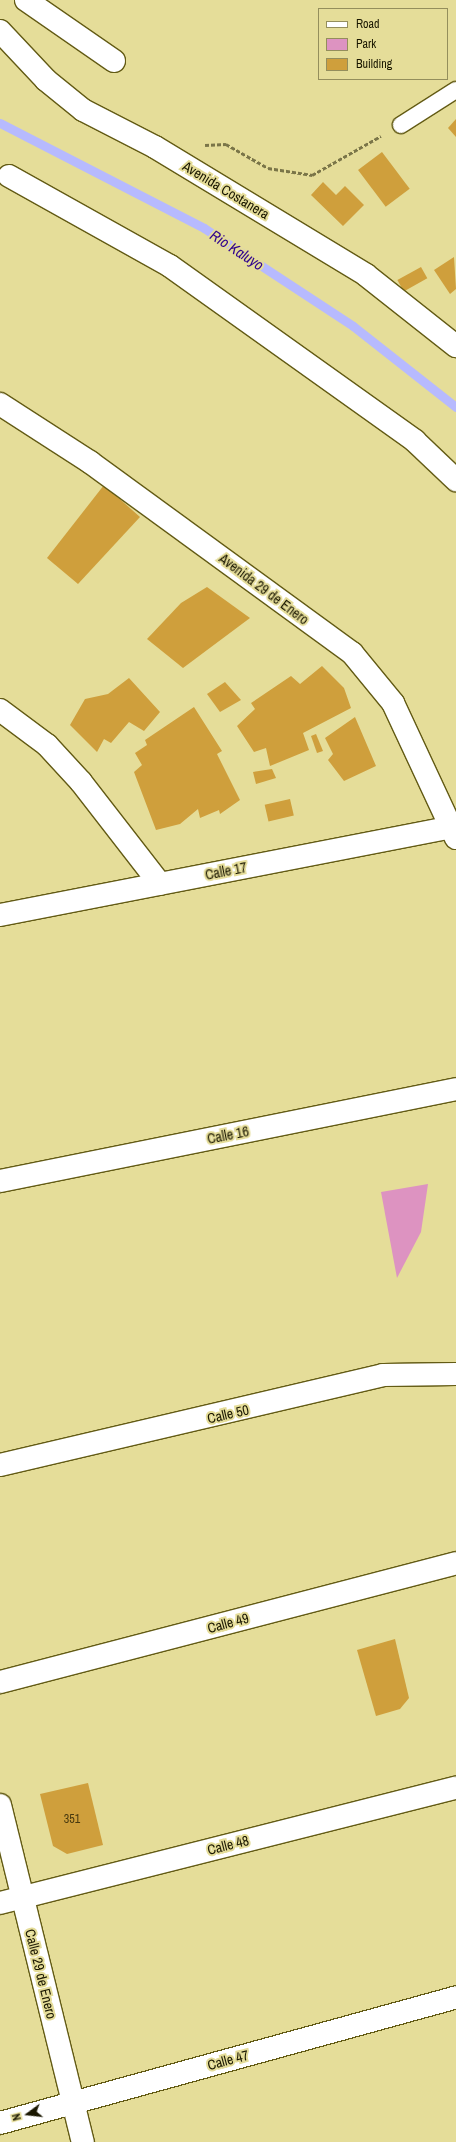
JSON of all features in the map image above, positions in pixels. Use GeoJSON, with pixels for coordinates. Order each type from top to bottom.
{"type":"FeatureCollection","features":[{"type":"Feature","properties":{"kind":"street"},"geometry":{"type":"LineString","coordinates":[[26,0],[114,61]]}},
{"type":"Feature","properties":{"kind":"street","name":"Avenida Costanera"},"geometry":{"type":"LineString","coordinates":[[0,31],[46,80],[83,110],[155,147],[366,275],[456,346]]}},
{"type":"Feature","properties":{"kind":"street"},"geometry":{"type":"LineString","coordinates":[[9,176],[170,266],[415,440],[456,480]]}},
{"type":"Feature","properties":{"kind":"street","name":"Avenida 29 de Enero"},"geometry":{"type":"LineString","coordinates":[[0,404],[96,467],[352,653],[393,703],[454,833]]}},
{"type":"Feature","properties":{"kind":"street"},"geometry":{"type":"LineString","coordinates":[[0,710],[47,745],[81,782],[160,884]]}},
{"type":"Feature","properties":{"kind":"street","name":"Calle 17"},"geometry":{"type":"LineString","coordinates":[[0,915],[160,884],[454,833]]}},
{"type":"Feature","properties":{"kind":"street","name":"Calle 16"},"geometry":{"type":"LineString","coordinates":[[0,1181],[456,1089]]}},
{"type":"Feature","properties":{"kind":"street","name":"Calle 50"},"geometry":{"type":"LineString","coordinates":[[0,1465],[383,1375],[456,1374]]}},
{"type":"Feature","properties":{"kind":"street","name":"Calle 49"},"geometry":{"type":"LineString","coordinates":[[0,1682],[456,1563]]}},
{"type":"Feature","properties":{"kind":"street","name":"Calle 48"},"geometry":{"type":"LineString","coordinates":[[0,1903],[456,1788]]}},
{"type":"Feature","properties":{"kind":"street","name":"Calle 29 de Enero"},"geometry":{"type":"LineString","coordinates":[[0,1805],[72,2104],[83,2142]]}},
{"type":"Feature","properties":{"kind":"street","name":"Calle 47"},"geometry":{"type":"LineString","coordinates":[[0,2123],[456,1997]]}},
{"type":"Feature","properties":{"kind":"lane"},"geometry":{"type":"LineString","coordinates":[[401,126],[456,90]]}},
{"type":"Feature","properties":{"kind":"path"},"geometry":{"type":"LineString","coordinates":[[202,145],[226,144],[268,168],[312,175],[401,126]]}},
{"type":"Feature","properties":{"kind":"green space"},"geometry":{"type":"Polygon","coordinates":[[[428,1184],[421,1232],[397,1278],[381,1192],[428,1184]]]}},
{"type":"Feature","properties":{"kind":"building"},"geometry":{"type":"Polygon","coordinates":[[[456,119],[456,137],[448,128],[456,119]]]}},
{"type":"Feature","properties":{"kind":"building"},"geometry":{"type":"Polygon","coordinates":[[[382,152],[410,189],[386,207],[358,170],[382,152]]]}},
{"type":"Feature","properties":{"kind":"building"},"geometry":{"type":"Polygon","coordinates":[[[323,182],[336,195],[345,186],[364,205],[343,226],[311,195],[323,182]]]}},
{"type":"Feature","properties":{"kind":"building"},"geometry":{"type":"Polygon","coordinates":[[[454,257],[456,289],[450,294],[434,270],[454,257]]]}},
{"type":"Feature","properties":{"kind":"building"},"geometry":{"type":"Polygon","coordinates":[[[421,267],[427,278],[404,291],[397,280],[421,267]]]}},
{"type":"Feature","properties":{"kind":"building"},"geometry":{"type":"Polygon","coordinates":[[[104,485],[140,517],[78,584],[47,558],[104,485]]]}},
{"type":"Feature","properties":{"kind":"building"},"geometry":{"type":"Polygon","coordinates":[[[207,587],[250,618],[183,668],[147,639],[181,603],[207,587]]]}},
{"type":"Feature","properties":{"kind":"building"},"geometry":{"type":"Polygon","coordinates":[[[322,666],[344,688],[351,708],[303,733],[309,750],[270,766],[266,748],[254,752],[237,726],[255,709],[251,703],[291,676],[300,684],[322,666]]]}},
{"type":"Feature","properties":{"kind":"building"},"geometry":{"type":"Polygon","coordinates":[[[129,678],[160,712],[144,731],[129,722],[111,743],[104,739],[97,752],[70,725],[85,699],[108,694],[129,678]]]}},
{"type":"Feature","properties":{"kind":"building"},"geometry":{"type":"Polygon","coordinates":[[[225,682],[241,700],[220,712],[207,694],[225,682]]]}},
{"type":"Feature","properties":{"kind":"building"},"geometry":{"type":"Polygon","coordinates":[[[194,707],[222,751],[217,754],[240,800],[220,814],[219,810],[200,818],[198,809],[180,824],[156,830],[134,772],[142,765],[135,753],[147,745],[145,740],[194,707]]]}},
{"type":"Feature","properties":{"kind":"building"},"geometry":{"type":"Polygon","coordinates":[[[355,717],[376,766],[344,781],[328,760],[333,754],[325,738],[355,717]]]}},
{"type":"Feature","properties":{"kind":"building"},"geometry":{"type":"Polygon","coordinates":[[[316,734],[323,751],[317,753],[311,736],[316,734]]]}},
{"type":"Feature","properties":{"kind":"building"},"geometry":{"type":"Polygon","coordinates":[[[272,769],[276,778],[256,784],[253,772],[272,769]]]}},
{"type":"Feature","properties":{"kind":"building"},"geometry":{"type":"Polygon","coordinates":[[[290,799],[294,816],[268,821],[265,805],[290,799]]]}},
{"type":"Feature","properties":{"kind":"building"},"geometry":{"type":"Polygon","coordinates":[[[395,1639],[409,1698],[400,1709],[376,1716],[357,1650],[395,1639]]]}},
{"type":"Feature","properties":{"kind":"building"},"geometry":{"type":"Polygon","coordinates":[[[88,1783],[103,1845],[67,1854],[53,1846],[40,1794],[88,1783]]]}},
{"type":"Feature","properties":{"kind":"waterway","name":"Rio Kaluyo"},"geometry":{"type":"LineString","coordinates":[[0,123],[204,228],[353,326],[456,407]]}}]}
